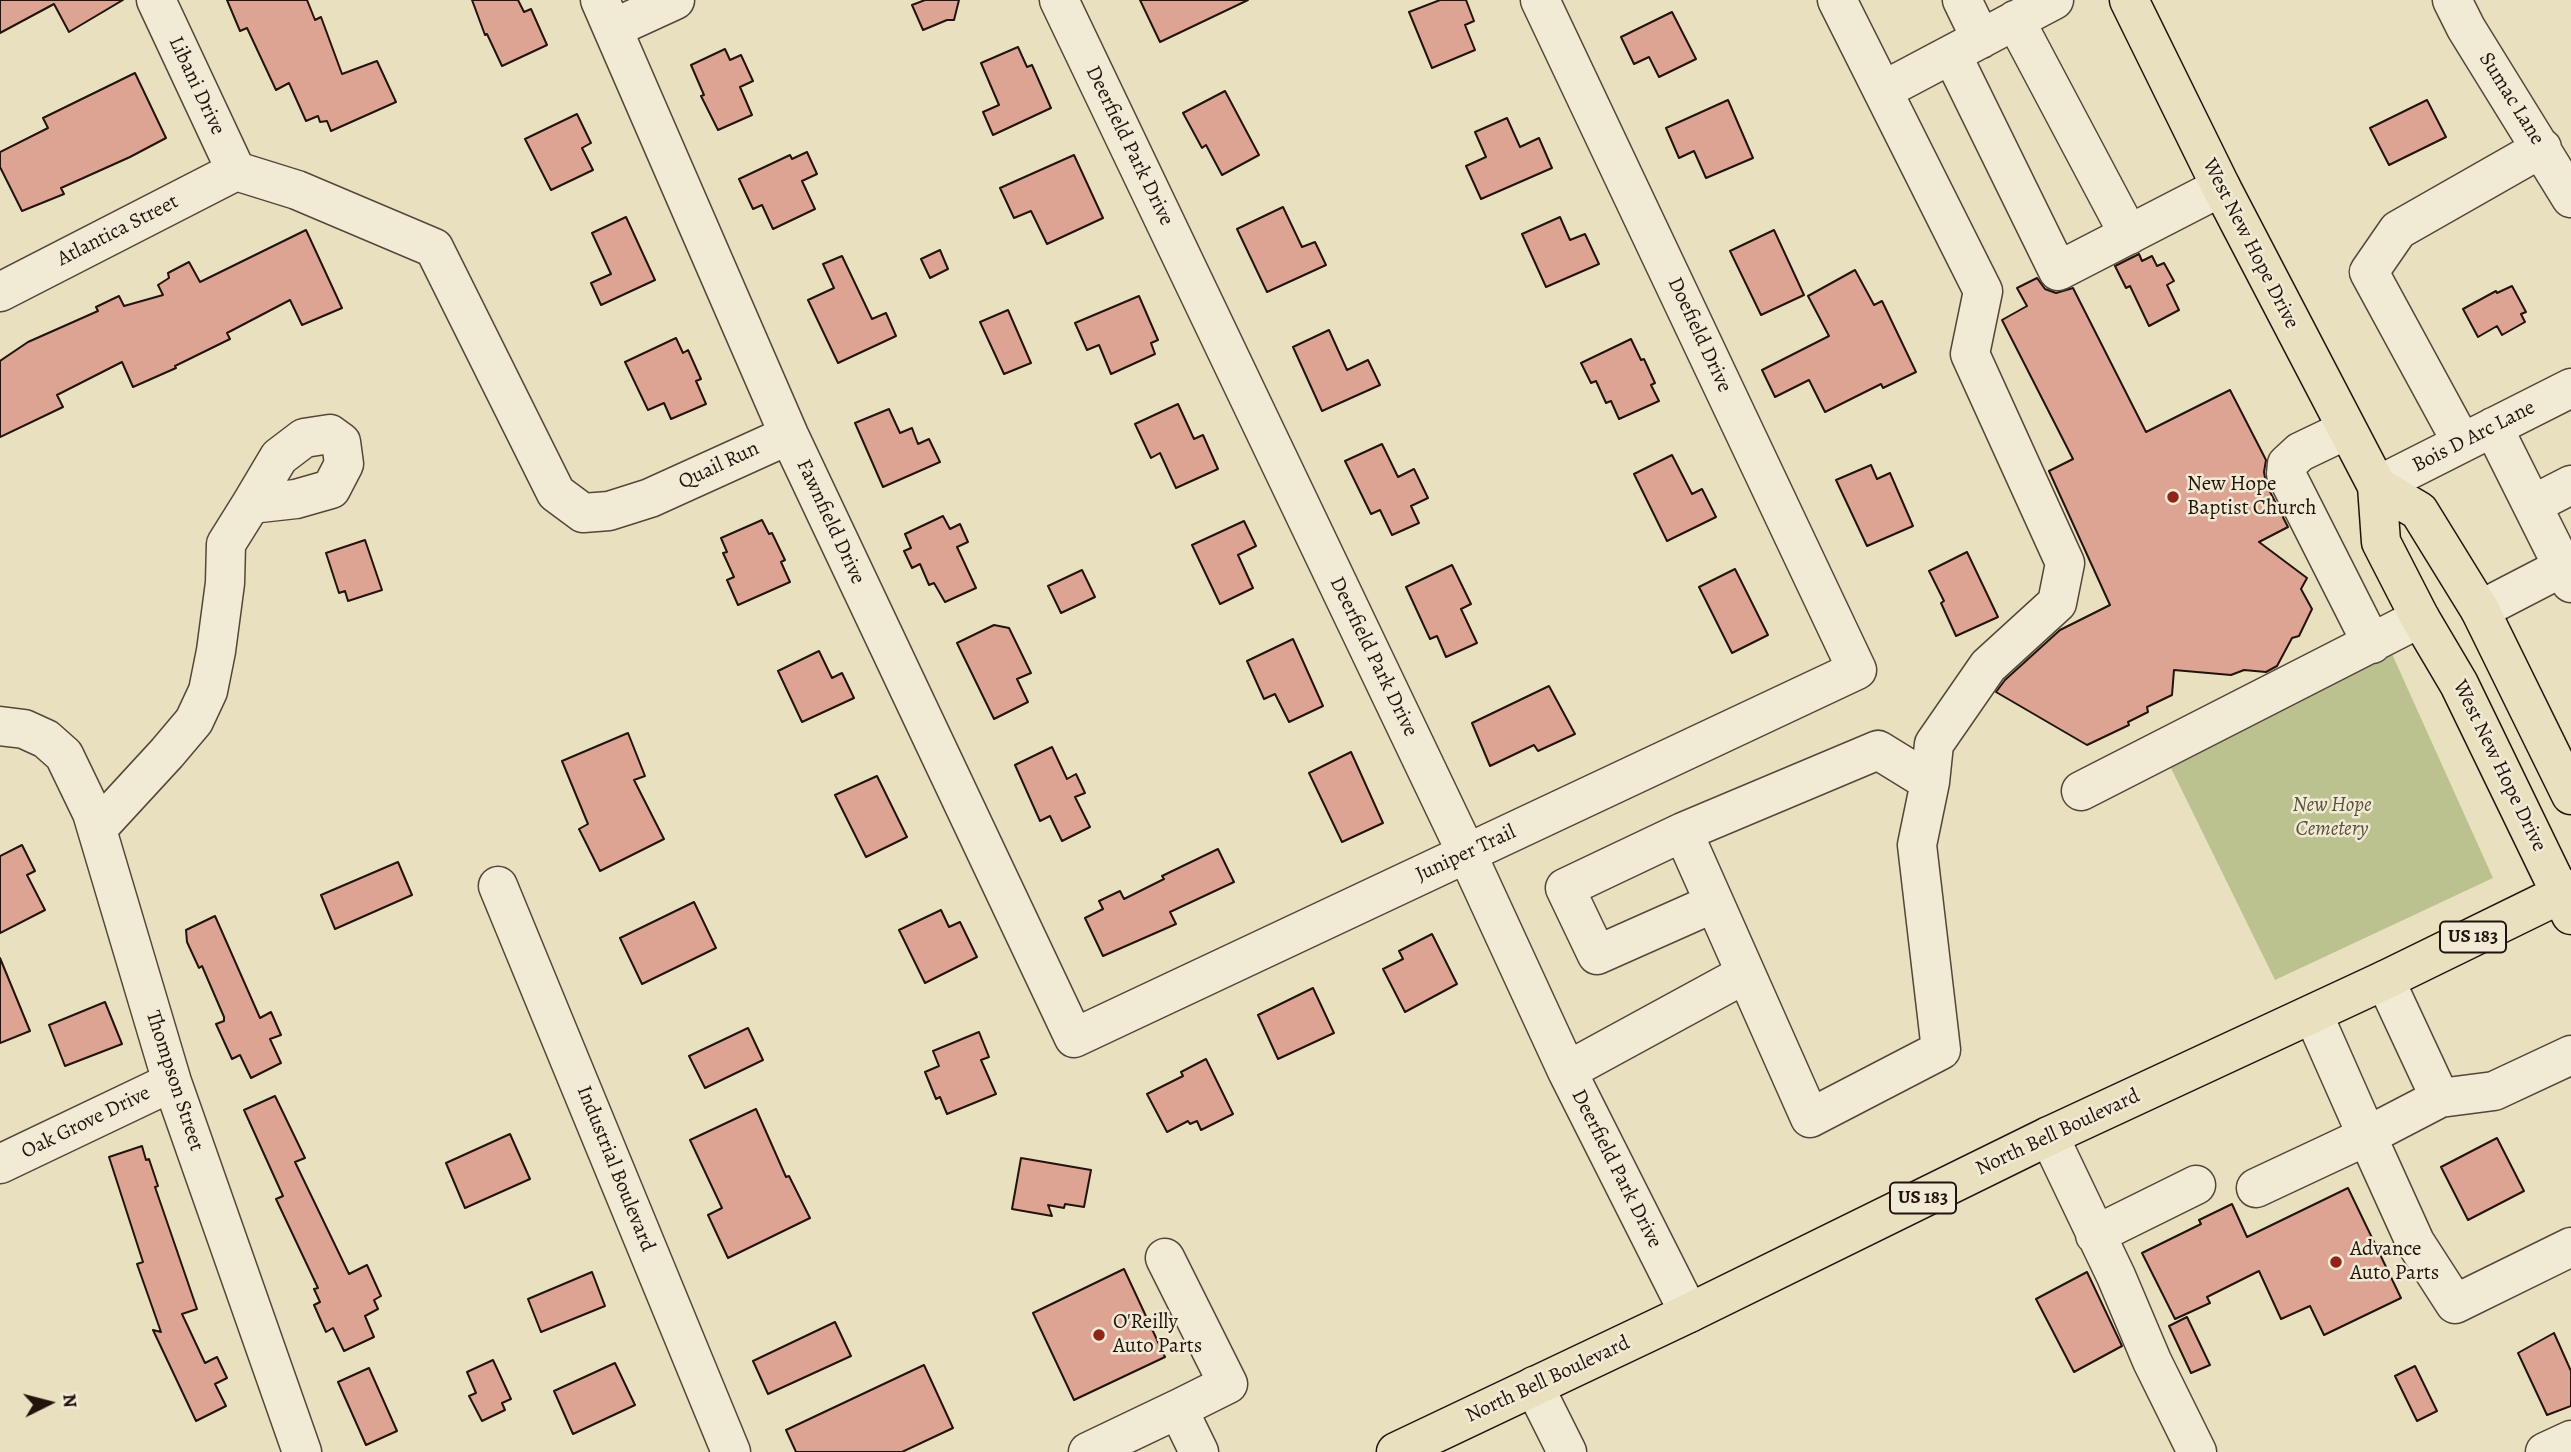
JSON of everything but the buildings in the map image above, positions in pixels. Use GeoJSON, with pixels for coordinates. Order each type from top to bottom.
{"type":"FeatureCollection","features":[{"type":"Feature","properties":{"kind":"main road","name":"West New Hope Drive"},"geometry":{"type":"LineString","coordinates":[[2129,0],[2221,187],[2377,485],[2381,542],[2420,618],[2459,684],[2568,899]]}},
{"type":"Feature","properties":{"kind":"main road","name":"West New Hope Drive"},"geometry":{"type":"LineString","coordinates":[[2377,485],[2419,511],[2480,610],[2571,795]]}},
{"type":"Feature","properties":{"kind":"main road","name":"North Bell Boulevard"},"geometry":{"type":"LineString","coordinates":[[1396,1452],[1689,1313],[2049,1136],[2385,979],[2568,899]]}},
{"type":"Feature","properties":{"kind":"street","name":"Libani Drive"},"geometry":{"type":"LineString","coordinates":[[156,0],[236,171]]}},
{"type":"Feature","properties":{"kind":"street"},"geometry":{"type":"LineString","coordinates":[[607,14],[674,0]]}},
{"type":"Feature","properties":{"kind":"street","name":"Deerfield Park Drive"},"geometry":{"type":"LineString","coordinates":[[1059,0],[1567,1071],[1689,1313]]}},
{"type":"Feature","properties":{"kind":"street","name":"Doefield Drive"},"geometry":{"type":"LineString","coordinates":[[1540,0],[1857,670]]}},
{"type":"Feature","properties":{"kind":"street"},"geometry":{"type":"LineString","coordinates":[[1683,832],[1810,1118],[1941,1050],[1917,845],[1930,782],[1934,744],[1988,666],[2057,603],[2065,563],[1970,354],[1983,291],[1837,0]]}},
{"type":"Feature","properties":{"kind":"street"},"geometry":{"type":"LineString","coordinates":[[1962,0],[1967,47],[2058,271],[2221,187]]}},
{"type":"Feature","properties":{"kind":"street"},"geometry":{"type":"LineString","coordinates":[[1884,90],[2054,0]]}},
{"type":"Feature","properties":{"kind":"street","name":"Sumac Lane"},"geometry":{"type":"LineString","coordinates":[[2452,0],[2571,198]]}},
{"type":"Feature","properties":{"kind":"street","name":"Fawnfield Drive"},"geometry":{"type":"LineString","coordinates":[[607,14],[789,435],[1074,1038]]}},
{"type":"Feature","properties":{"kind":"street"},"geometry":{"type":"LineString","coordinates":[[2015,20],[2129,235]]}},
{"type":"Feature","properties":{"kind":"street"},"geometry":{"type":"LineString","coordinates":[[2480,610],[2567,575],[2532,505],[2478,435],[2369,272],[2398,230],[2542,148]]}},
{"type":"Feature","properties":{"kind":"street","name":"Atlantica Street"},"geometry":{"type":"LineString","coordinates":[[0,292],[236,171]]}},
{"type":"Feature","properties":{"kind":"street","name":"Quail Run"},"geometry":{"type":"LineString","coordinates":[[236,171],[297,190],[434,248],[556,494],[583,513],[609,511],[650,498],[789,435]]}},
{"type":"Feature","properties":{"kind":"street","name":"Bois D Arc Lane"},"geometry":{"type":"LineString","coordinates":[[2377,485],[2571,388]]}},
{"type":"Feature","properties":{"kind":"street"},"geometry":{"type":"LineString","coordinates":[[2346,430],[2300,452],[2287,464],[2286,474],[2371,644]]}},
{"type":"Feature","properties":{"kind":"street"},"geometry":{"type":"LineString","coordinates":[[2532,505],[2571,485]]}},
{"type":"Feature","properties":{"kind":"street"},"geometry":{"type":"LineString","coordinates":[[97,829],[194,721],[208,691],[225,583],[226,544],[251,504]]}},
{"type":"Feature","properties":{"kind":"street"},"geometry":{"type":"LineString","coordinates":[[2081,791],[2420,618]]}},
{"type":"Feature","properties":{"kind":"street","name":"Juniper Trail"},"geometry":{"type":"LineString","coordinates":[[1074,1038],[1857,670]]}},
{"type":"Feature","properties":{"kind":"street","name":"Thompson Street"},"geometry":{"type":"LineString","coordinates":[[12,728],[46,739],[64,755],[92,813],[172,1082],[302,1452]]}},
{"type":"Feature","properties":{"kind":"street"},"geometry":{"type":"LineString","coordinates":[[1714,903],[1597,955],[1565,888],[1683,832],[1878,750],[1930,782]]}},
{"type":"Feature","properties":{"kind":"street","name":"Industrial Boulevard"},"geometry":{"type":"LineString","coordinates":[[498,886],[731,1452]]}},
{"type":"Feature","properties":{"kind":"street"},"geometry":{"type":"LineString","coordinates":[[1567,1071],[1745,974]]}},
{"type":"Feature","properties":{"kind":"street"},"geometry":{"type":"LineString","coordinates":[[2385,979],[2440,1098]]}},
{"type":"Feature","properties":{"kind":"street"},"geometry":{"type":"LineString","coordinates":[[2313,1014],[2415,1242],[2455,1304],[2571,1247]]}},
{"type":"Feature","properties":{"kind":"street"},"geometry":{"type":"LineString","coordinates":[[2256,1188],[2440,1098],[2494,1091],[2571,1055]]}},
{"type":"Feature","properties":{"kind":"street","name":"Oak Grove Drive"},"geometry":{"type":"LineString","coordinates":[[0,1164],[172,1082]]}},
{"type":"Feature","properties":{"kind":"street"},"geometry":{"type":"LineString","coordinates":[[2049,1136],[2116,1276],[2152,1361],[2197,1452]]}},
{"type":"Feature","properties":{"kind":"street"},"geometry":{"type":"LineString","coordinates":[[2095,1235],[2196,1185]]}},
{"type":"Feature","properties":{"kind":"street"},"geometry":{"type":"LineString","coordinates":[[1088,1452],[1228,1384],[1165,1258]]}},
{"type":"Feature","properties":{"kind":"street"},"geometry":{"type":"LineString","coordinates":[[1534,1386],[1567,1452]]}},
{"type":"Feature","properties":{"kind":"street"},"geometry":{"type":"LineString","coordinates":[[1178,1409],[1199,1452]]}},
{"type":"Feature","properties":{"kind":"street"},"geometry":{"type":"LineString","coordinates":[[2545,1452],[2571,1440]]}},
{"type":"Feature","properties":{"kind":"green space","name":"New Hope Cemetery"},"geometry":{"type":"Polygon","coordinates":[[[2392,654],[2493,878],[2275,980],[2167,760],[2392,654]]]}},
{"type":"Feature","properties":{"kind":"place","name":"New Hope Baptist Church"},"geometry":{"type":"Point","coordinates":[2173,497]}},
{"type":"Feature","properties":{"kind":"place","name":"Advance Auto Parts"},"geometry":{"type":"Point","coordinates":[2336,1262]}},
{"type":"Feature","properties":{"kind":"place","name":"O'Reilly Auto Parts"},"geometry":{"type":"Point","coordinates":[1099,1335]}}]}
